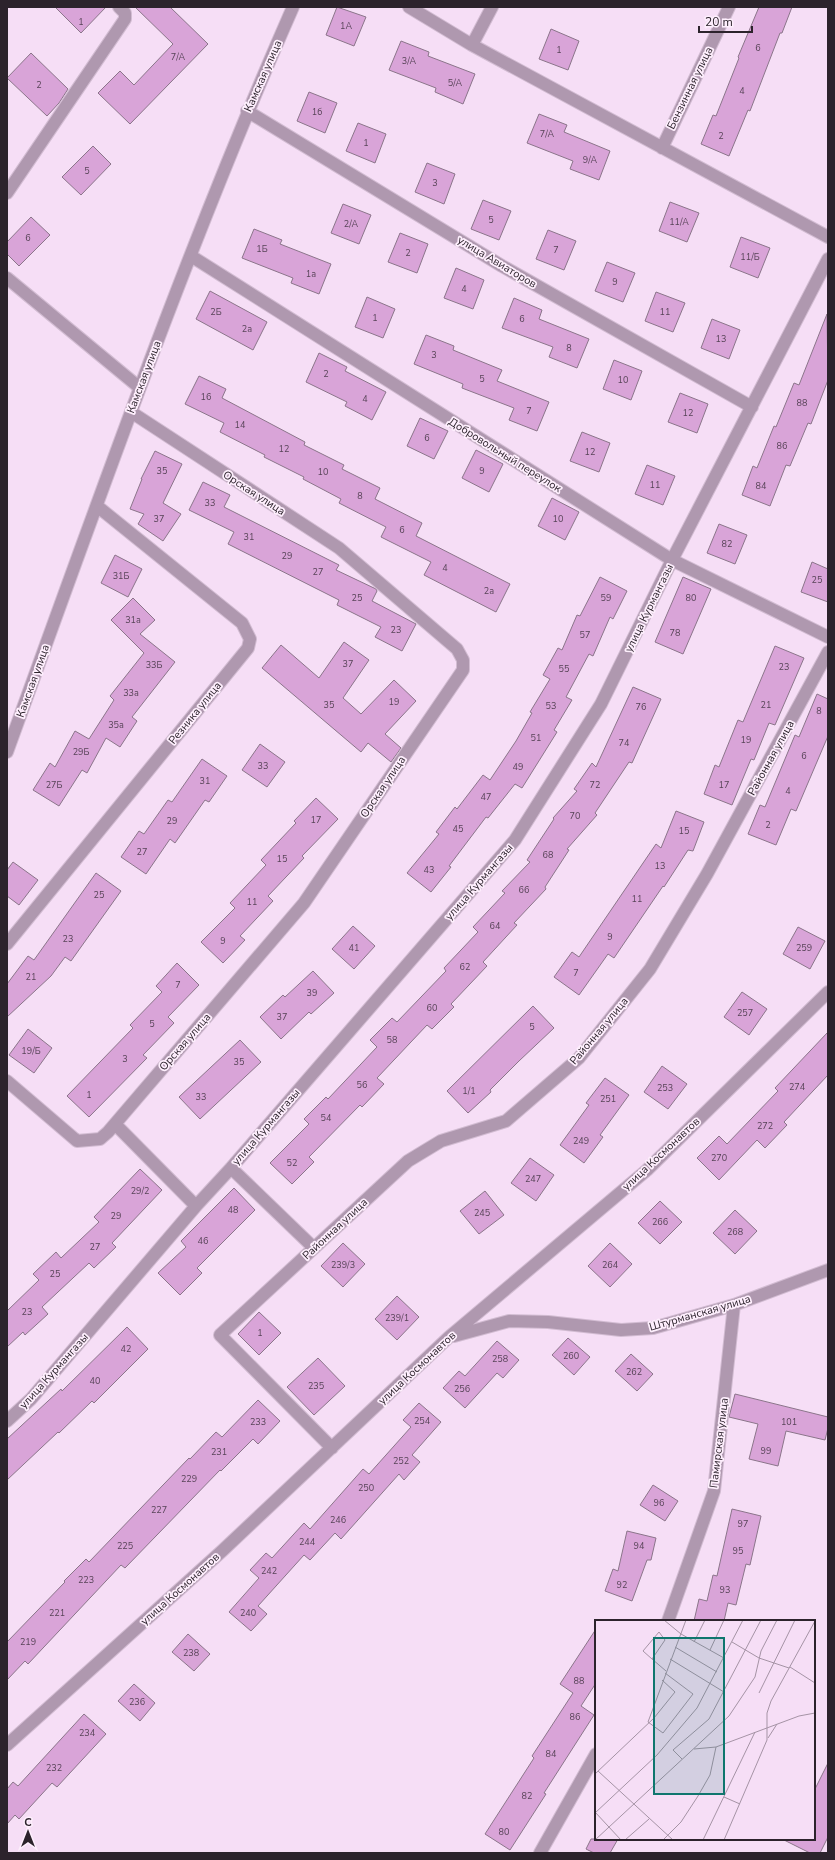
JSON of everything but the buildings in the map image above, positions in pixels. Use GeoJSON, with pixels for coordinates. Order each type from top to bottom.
{"type":"FeatureCollection","features":[{"type":"Feature","properties":{"kind":"street"},"geometry":{"type":"LineString","coordinates":[[7,193],[125,19],[125,13],[119,7]]}},
{"type":"Feature","properties":{"kind":"street","name":"Камская улица"},"geometry":{"type":"LineString","coordinates":[[7,752],[140,388],[247,110],[293,7]]}},
{"type":"Feature","properties":{"kind":"street"},"geometry":{"type":"LineString","coordinates":[[409,7],[472,45],[828,237]]}},
{"type":"Feature","properties":{"kind":"street"},"geometry":{"type":"LineString","coordinates":[[472,45],[492,7]]}},
{"type":"Feature","properties":{"kind":"street","name":"Бензинная улица"},"geometry":{"type":"LineString","coordinates":[[662,148],[729,7]]}},
{"type":"Feature","properties":{"kind":"street","name":"улица Авиаторов"},"geometry":{"type":"LineString","coordinates":[[247,110],[502,266],[752,407]]}},
{"type":"Feature","properties":{"kind":"street","name":"Добровольный переулок"},"geometry":{"type":"LineString","coordinates":[[191,256],[672,560],[828,637]]}},
{"type":"Feature","properties":{"kind":"street","name":"улица Курмангазы"},"geometry":{"type":"LineString","coordinates":[[7,1421],[31,1399],[196,1206],[231,1168],[515,840],[601,704],[672,560],[828,259]]}},
{"type":"Feature","properties":{"kind":"street"},"geometry":{"type":"LineString","coordinates":[[7,278],[140,388]]}},
{"type":"Feature","properties":{"kind":"street","name":"Орская улица"},"geometry":{"type":"LineString","coordinates":[[7,1081],[77,1141],[100,1138],[115,1124],[304,903],[463,670],[463,660],[457,649],[339,548],[131,412]]}},
{"type":"Feature","properties":{"kind":"street","name":"Резника улица"},"geometry":{"type":"LineString","coordinates":[[7,944],[248,648],[250,639],[242,623],[97,506]]}},
{"type":"Feature","properties":{"kind":"street","name":"Районная улица"},"geometry":{"type":"LineString","coordinates":[[332,1448],[220,1335],[408,1161],[442,1141],[506,1121],[579,1058],[650,969],[707,874],[828,652]]}},
{"type":"Feature","properties":{"kind":"street","name":"улица Космонавтов"},"geometry":{"type":"LineString","coordinates":[[7,1746],[222,1551],[449,1337],[647,1170],[828,992]]}},
{"type":"Feature","properties":{"kind":"street"},"geometry":{"type":"LineString","coordinates":[[115,1124],[196,1206]]}},
{"type":"Feature","properties":{"kind":"street"},"geometry":{"type":"LineString","coordinates":[[231,1168],[314,1248]]}},
{"type":"Feature","properties":{"kind":"street","name":"Штурманская улица"},"geometry":{"type":"LineString","coordinates":[[449,1337],[509,1321],[548,1322],[620,1330],[653,1328],[734,1305],[828,1270]]}},
{"type":"Feature","properties":{"kind":"street","name":"Памирская улица"},"geometry":{"type":"LineString","coordinates":[[668,1620],[714,1491],[734,1305]]}},
{"type":"Feature","properties":{"kind":"street"},"geometry":{"type":"LineString","coordinates":[[540,1853],[595,1756]]}}]}
